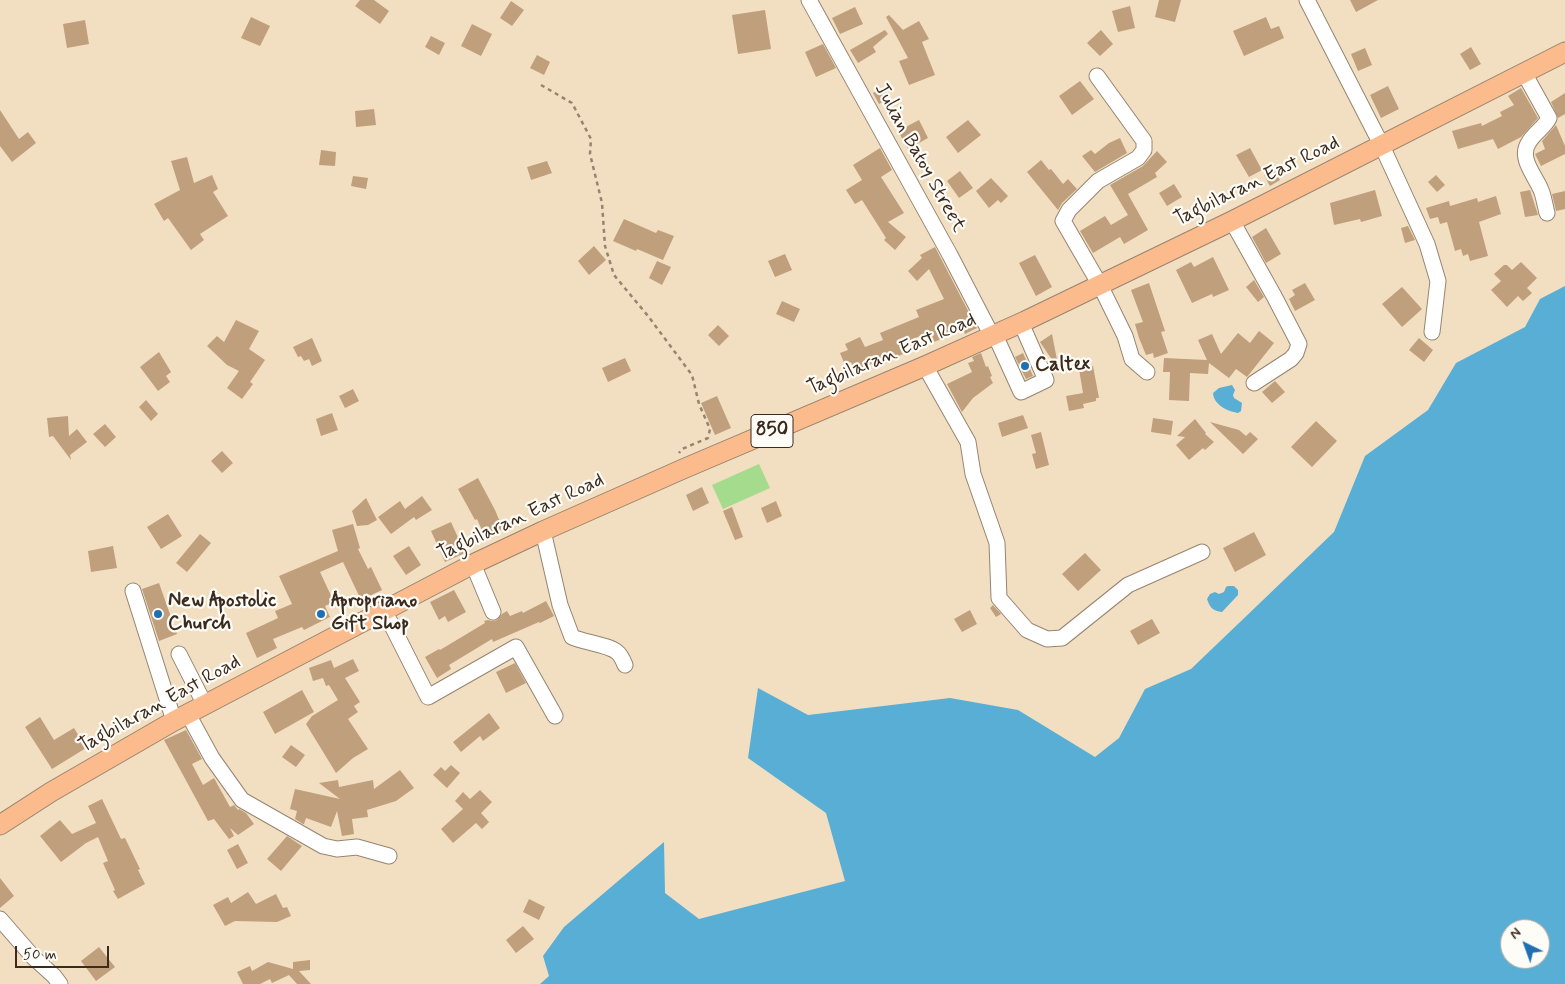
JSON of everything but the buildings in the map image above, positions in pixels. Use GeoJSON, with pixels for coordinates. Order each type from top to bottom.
{"type":"FeatureCollection","features":[{"type":"Feature","properties":{"kind":"main road","name":"Tagbilaran East Road"},"geometry":{"type":"LineString","coordinates":[[0,825],[51,792],[181,717],[473,564],[543,531],[926,366],[1020,323],[1232,221],[1560,54]]}},
{"type":"Feature","properties":{"kind":"street","name":"Julian Batoy Street"},"geometry":{"type":"LineString","coordinates":[[809,0],[994,335],[1021,392],[1046,380],[1020,323]]}},
{"type":"Feature","properties":{"kind":"street"},"geometry":{"type":"LineString","coordinates":[[1307,0],[1382,146],[1427,244],[1438,281],[1432,332]]}},
{"type":"Feature","properties":{"kind":"street"},"geometry":{"type":"LineString","coordinates":[[1524,73],[1549,118],[1528,143],[1525,156],[1542,192],[1547,213]]}},
{"type":"Feature","properties":{"kind":"street"},"geometry":{"type":"LineString","coordinates":[[1097,76],[1144,141],[1144,150],[1138,158],[1098,181],[1069,210],[1063,221],[1100,284],[1125,336],[1132,359],[1147,372]]}},
{"type":"Feature","properties":{"kind":"street"},"geometry":{"type":"LineString","coordinates":[[1232,221],[1299,344],[1296,353],[1291,359],[1254,382]]}},
{"type":"Feature","properties":{"kind":"street"},"geometry":{"type":"LineString","coordinates":[[926,366],[968,442],[973,474],[997,543],[999,598],[1027,630],[1047,639],[1062,638],[1128,585],[1202,552]]}},
{"type":"Feature","properties":{"kind":"street"},"geometry":{"type":"LineString","coordinates":[[543,531],[560,604],[572,636],[615,650],[625,665]]}},
{"type":"Feature","properties":{"kind":"street"},"geometry":{"type":"LineString","coordinates":[[473,564],[493,612]]}},
{"type":"Feature","properties":{"kind":"street"},"geometry":{"type":"LineString","coordinates":[[133,591],[181,717],[242,800],[323,846],[337,849],[357,847],[389,856]]}},
{"type":"Feature","properties":{"kind":"street"},"geometry":{"type":"LineString","coordinates":[[384,610],[428,698],[516,647],[555,716]]}},
{"type":"Feature","properties":{"kind":"street"},"geometry":{"type":"LineString","coordinates":[[179,654],[205,705]]}},
{"type":"Feature","properties":{"kind":"street"},"geometry":{"type":"LineString","coordinates":[[0,919],[60,984]]}},
{"type":"Feature","properties":{"kind":"path"},"geometry":{"type":"LineString","coordinates":[[541,86],[572,103],[591,139],[590,154],[602,203],[605,246],[614,275],[648,316],[692,375],[699,404],[710,429],[708,438],[682,449],[676,456],[682,470]]}},
{"type":"Feature","properties":{"kind":"green space"},"geometry":{"type":"Polygon","coordinates":[[[759,464],[770,488],[723,509],[712,485],[759,464]]]}},
{"type":"Feature","properties":{"kind":"water"},"geometry":{"type":"Polygon","coordinates":[[[1565,286],[1565,984],[540,984],[549,976],[543,956],[564,927],[664,842],[665,893],[699,919],[845,881],[826,813],[748,758],[758,688],[808,715],[950,698],[1018,710],[1095,757],[1119,738],[1145,689],[1191,669],[1334,532],[1365,456],[1428,410],[1456,363],[1525,327],[1540,299],[1565,286]]]}},
{"type":"Feature","properties":{"kind":"water"},"geometry":{"type":"Polygon","coordinates":[[[1232,385],[1235,390],[1234,398],[1242,403],[1241,411],[1238,413],[1218,404],[1213,393],[1219,388],[1232,385]]]}},
{"type":"Feature","properties":{"kind":"water"},"geometry":{"type":"Polygon","coordinates":[[[1228,586],[1234,586],[1238,590],[1238,595],[1222,612],[1214,610],[1207,599],[1210,594],[1224,592],[1228,586]]]}},
{"type":"Feature","properties":{"kind":"place","name":"Caltex"},"geometry":{"type":"Point","coordinates":[1025,366]}},
{"type":"Feature","properties":{"kind":"place","name":"New Apostolic Church"},"geometry":{"type":"Point","coordinates":[158,614]}},
{"type":"Feature","properties":{"kind":"place","name":"Apropriano Gift Shop"},"geometry":{"type":"Point","coordinates":[321,614]}}]}
